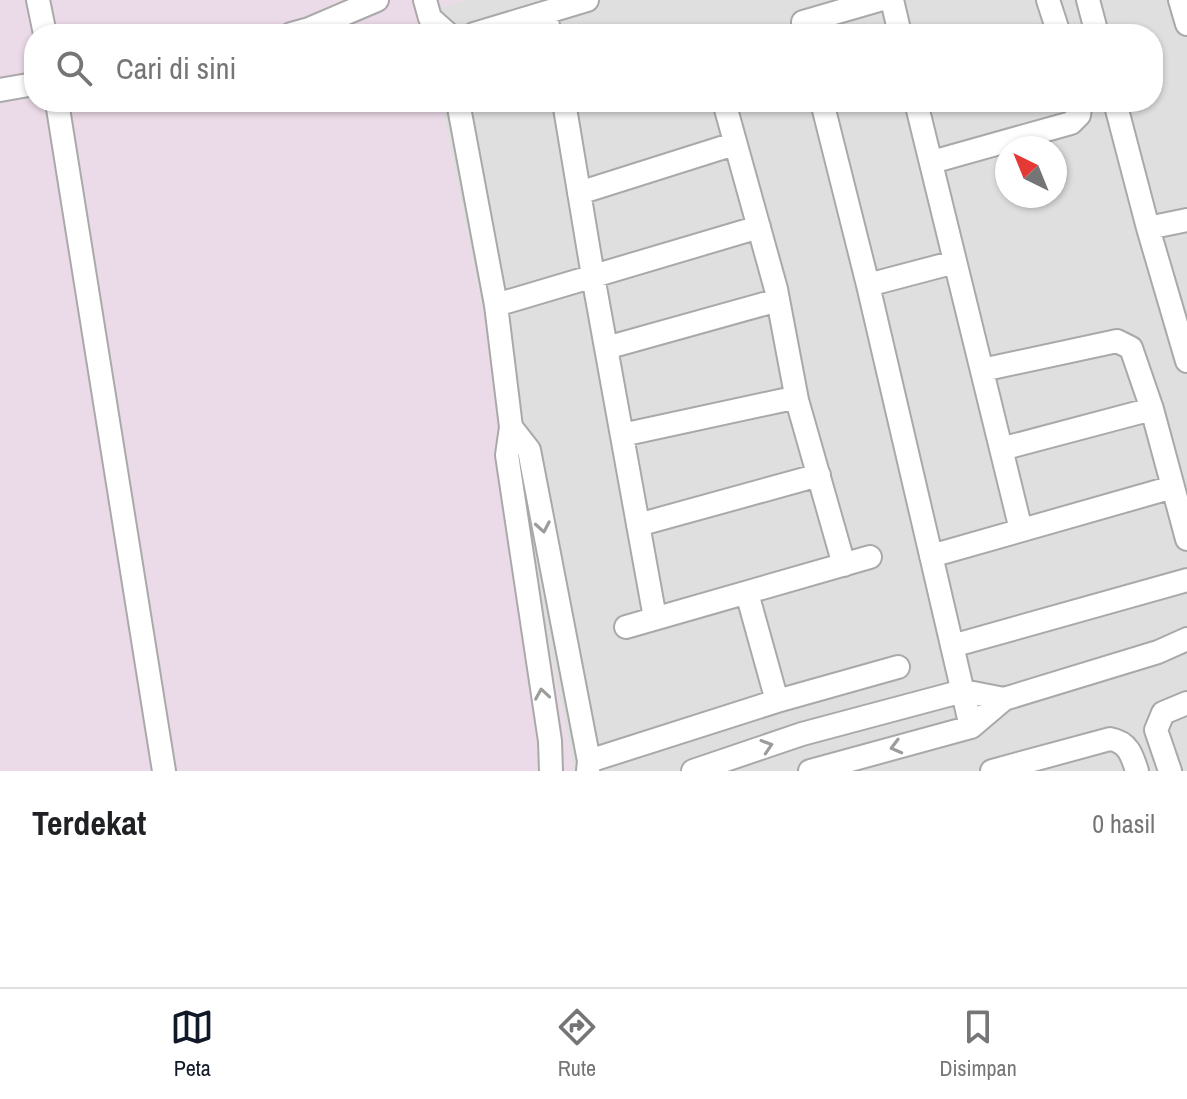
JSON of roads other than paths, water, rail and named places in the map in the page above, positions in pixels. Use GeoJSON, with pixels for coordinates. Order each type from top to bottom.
{"type":"FeatureCollection","features":[{"type":"Feature","properties":{"kind":"street"},"geometry":{"type":"LineString","coordinates":[[38,0],[43,24]]}},
{"type":"Feature","properties":{"kind":"street"},"geometry":{"type":"LineString","coordinates":[[425,0],[430,18],[437,24]]}},
{"type":"Feature","properties":{"kind":"street"},"geometry":{"type":"LineString","coordinates":[[547,24],[587,0]]}},
{"type":"Feature","properties":{"kind":"street"},"geometry":{"type":"LineString","coordinates":[[802,19],[879,0]]}},
{"type":"Feature","properties":{"kind":"street"},"geometry":{"type":"LineString","coordinates":[[892,0],[898,24]]}},
{"type":"Feature","properties":{"kind":"street"},"geometry":{"type":"LineString","coordinates":[[1048,0],[1056,24]]}},
{"type":"Feature","properties":{"kind":"street"},"geometry":{"type":"LineString","coordinates":[[1088,0],[1094,24]]}},
{"type":"Feature","properties":{"kind":"street"},"geometry":{"type":"LineString","coordinates":[[1180,0],[1187,24]]}},
{"type":"Feature","properties":{"kind":"street"},"geometry":{"type":"LineString","coordinates":[[320,24],[371,1]]}},
{"type":"Feature","properties":{"kind":"street"},"geometry":{"type":"LineString","coordinates":[[0,90],[24,86]]}},
{"type":"Feature","properties":{"kind":"street"},"geometry":{"type":"LineString","coordinates":[[59,112],[164,771]]}},
{"type":"Feature","properties":{"kind":"street"},"geometry":{"type":"LineString","coordinates":[[460,112],[496,305],[511,427],[507,455],[550,741],[551,771]]}},
{"type":"Feature","properties":{"kind":"street"},"geometry":{"type":"LineString","coordinates":[[570,112],[579,193],[655,618]]}},
{"type":"Feature","properties":{"kind":"street"},"geometry":{"type":"LineString","coordinates":[[726,112],[778,300],[797,400],[844,565]]}},
{"type":"Feature","properties":{"kind":"street"},"geometry":{"type":"LineString","coordinates":[[825,112],[971,727]]}},
{"type":"Feature","properties":{"kind":"street"},"geometry":{"type":"LineString","coordinates":[[919,112],[1021,530]]}},
{"type":"Feature","properties":{"kind":"street"},"geometry":{"type":"LineString","coordinates":[[932,162],[1071,123],[1079,112]]}},
{"type":"Feature","properties":{"kind":"street"},"geometry":{"type":"LineString","coordinates":[[1118,112],[1187,361]]}},
{"type":"Feature","properties":{"kind":"street"},"geometry":{"type":"LineString","coordinates":[[579,193],[734,144]]}},
{"type":"Feature","properties":{"kind":"street"},"geometry":{"type":"LineString","coordinates":[[1148,228],[1187,220]]}},
{"type":"Feature","properties":{"kind":"street"},"geometry":{"type":"LineString","coordinates":[[496,305],[759,227]]}},
{"type":"Feature","properties":{"kind":"street"},"geometry":{"type":"LineString","coordinates":[[868,285],[955,262]]}},
{"type":"Feature","properties":{"kind":"street"},"geometry":{"type":"LineString","coordinates":[[606,348],[778,300]]}},
{"type":"Feature","properties":{"kind":"street"},"geometry":{"type":"LineString","coordinates":[[982,370],[1117,341],[1131,348],[1152,409],[1187,539]]}},
{"type":"Feature","properties":{"kind":"street"},"geometry":{"type":"LineString","coordinates":[[622,435],[784,400],[797,400]]}},
{"type":"Feature","properties":{"kind":"street"},"geometry":{"type":"LineString","coordinates":[[1001,449],[1152,409]]}},
{"type":"Feature","properties":{"kind":"street"},"geometry":{"type":"LineString","coordinates":[[511,427],[529,450],[589,766],[777,701],[898,667]]}},
{"type":"Feature","properties":{"kind":"street"},"geometry":{"type":"LineString","coordinates":[[638,525],[819,475]]}},
{"type":"Feature","properties":{"kind":"street"},"geometry":{"type":"LineString","coordinates":[[931,556],[1173,487]]}},
{"type":"Feature","properties":{"kind":"street"},"geometry":{"type":"LineString","coordinates":[[626,627],[870,557]]}},
{"type":"Feature","properties":{"kind":"street"},"geometry":{"type":"LineString","coordinates":[[952,646],[1187,580]]}},
{"type":"Feature","properties":{"kind":"street"},"geometry":{"type":"LineString","coordinates":[[747,593],[777,701]]}},
{"type":"Feature","properties":{"kind":"street"},"geometry":{"type":"LineString","coordinates":[[528,604],[557,602]]}},
{"type":"Feature","properties":{"kind":"street"},"geometry":{"type":"LineString","coordinates":[[802,734],[812,771],[971,727],[1004,699],[1158,652],[1187,639]]}},
{"type":"Feature","properties":{"kind":"street"},"geometry":{"type":"LineString","coordinates":[[693,771],[802,734],[963,691],[1004,699]]}},
{"type":"Feature","properties":{"kind":"street"},"geometry":{"type":"LineString","coordinates":[[1170,771],[1156,730],[1163,713],[1187,703]]}},
{"type":"Feature","properties":{"kind":"street"},"geometry":{"type":"LineString","coordinates":[[992,771],[1110,739],[1118,740],[1126,747],[1137,771]]}}]}
